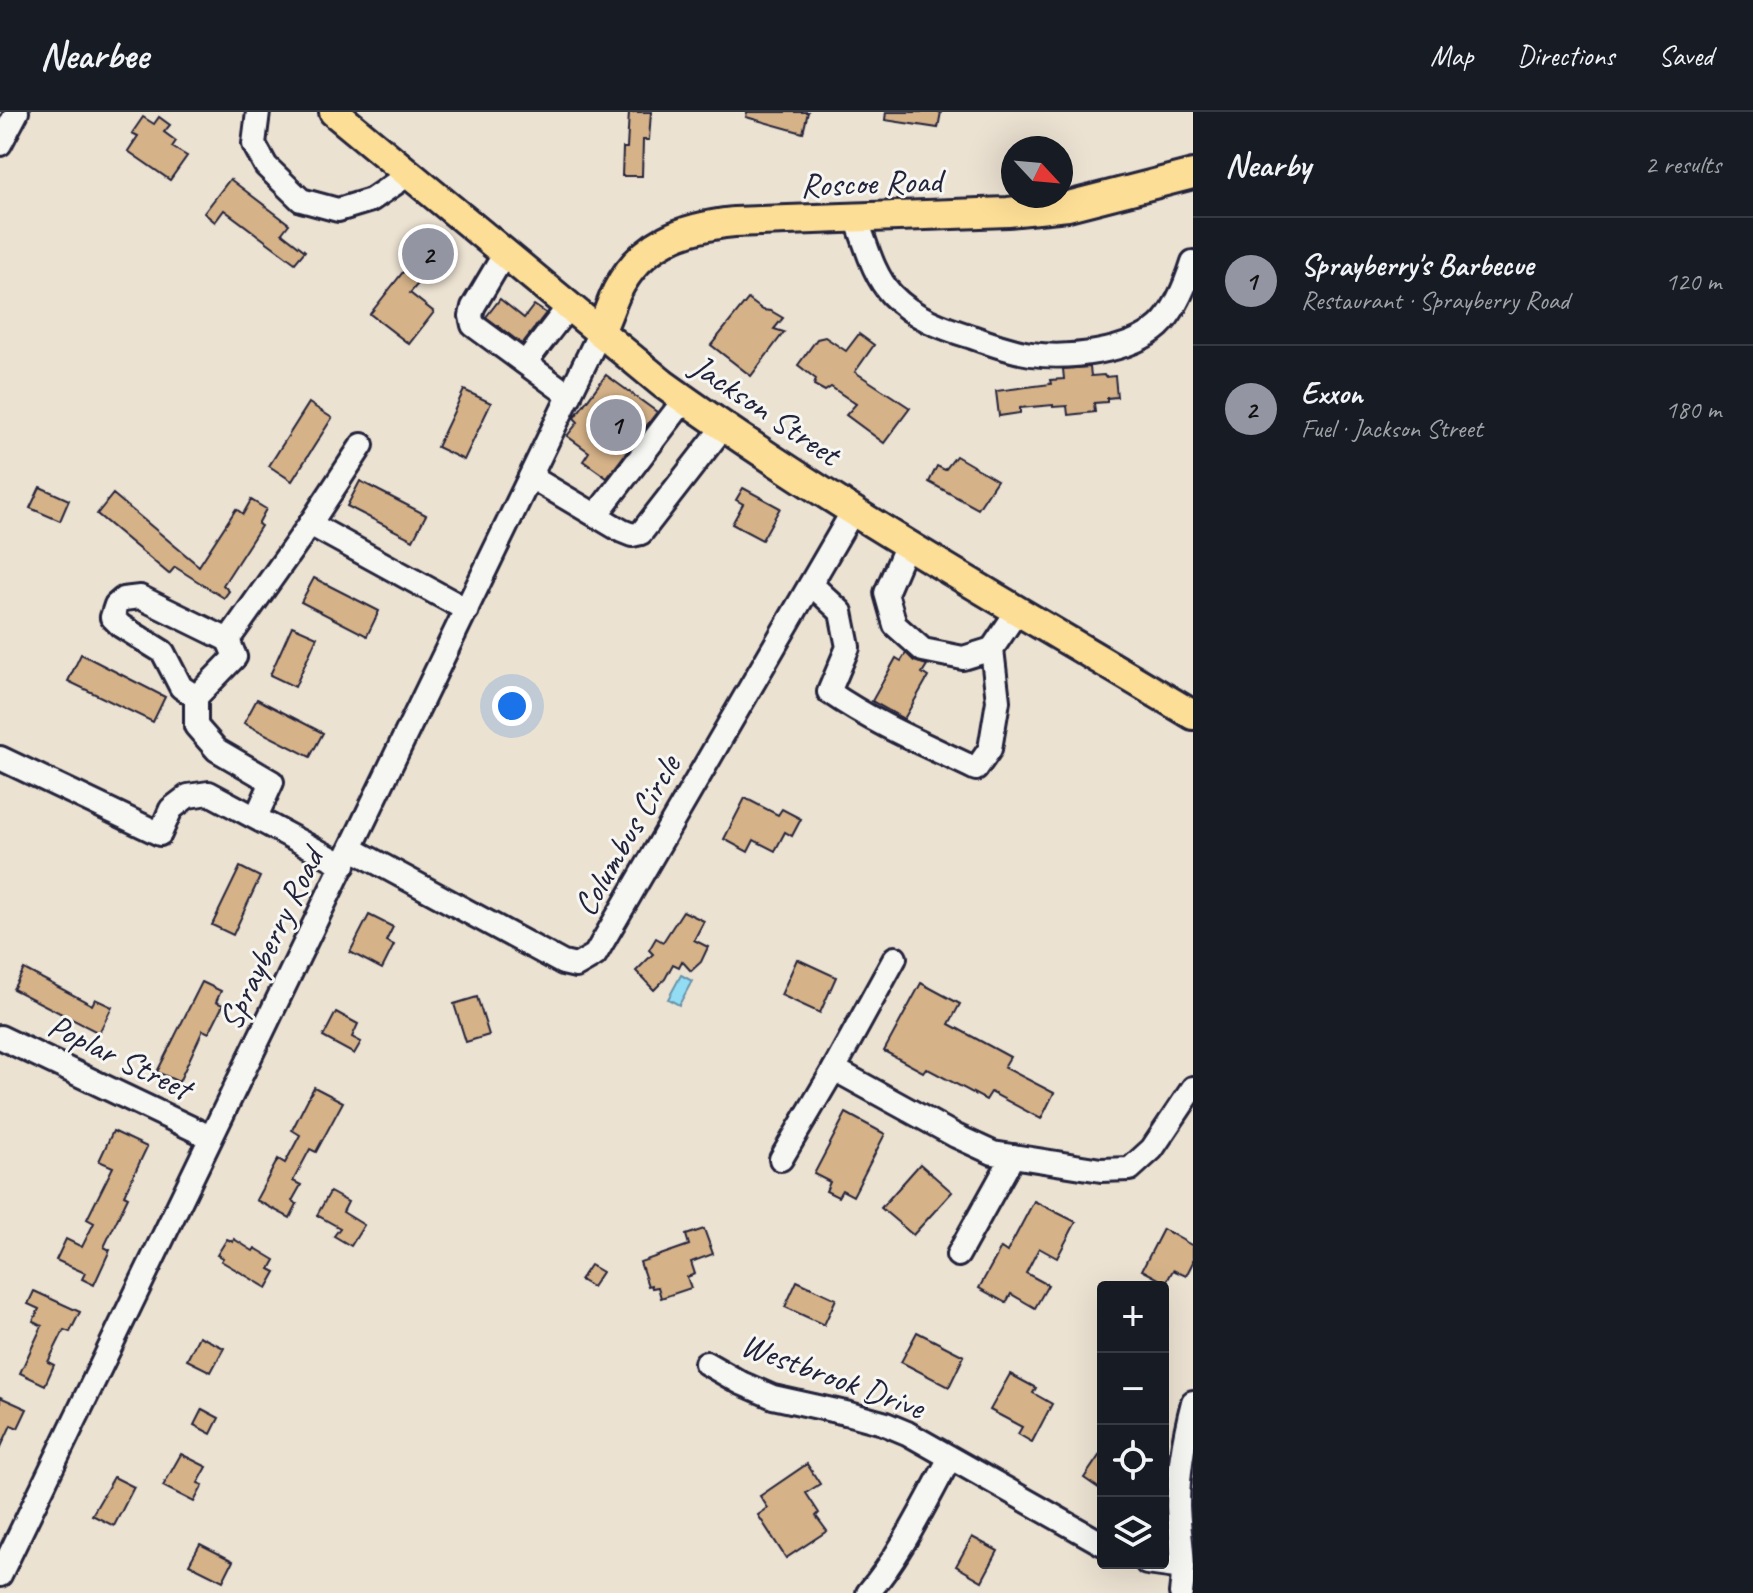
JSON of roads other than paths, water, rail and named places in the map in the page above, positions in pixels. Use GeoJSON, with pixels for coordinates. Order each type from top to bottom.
{"type":"FeatureCollection","features":[{"type":"Feature","properties":{"kind":"main road","name":"Jackson Street"},"geometry":{"type":"LineString","coordinates":[[334,112],[685,399],[853,511],[1193,715]]}},
{"type":"Feature","properties":{"kind":"main road","name":"Roscoe Road"},"geometry":{"type":"LineString","coordinates":[[600,332],[617,292],[632,268],[670,238],[702,226],[1008,212],[1068,206],[1193,174]]}},
{"type":"Feature","properties":{"kind":"street"},"geometry":{"type":"LineString","coordinates":[[0,144],[17,112]]}},
{"type":"Feature","properties":{"kind":"street"},"geometry":{"type":"LineString","coordinates":[[258,112],[254,144],[266,166],[301,200],[338,210],[371,200],[409,174]]}},
{"type":"Feature","properties":{"kind":"street"},"geometry":{"type":"LineString","coordinates":[[856,218],[881,281],[904,306],[944,328],[1028,354],[1048,356],[1105,351],[1140,338],[1158,327],[1170,313],[1193,262]]}},
{"type":"Feature","properties":{"kind":"street"},"geometry":{"type":"LineString","coordinates":[[505,253],[473,307],[473,325],[570,396]]}},
{"type":"Feature","properties":{"kind":"street"},"geometry":{"type":"LineString","coordinates":[[525,363],[569,306]]}},
{"type":"Feature","properties":{"kind":"street","name":"Sprayberry Road"},"geometry":{"type":"LineString","coordinates":[[0,1575],[600,332]]}},
{"type":"Feature","properties":{"kind":"street"},"geometry":{"type":"LineString","coordinates":[[596,515],[685,399]]}},
{"type":"Feature","properties":{"kind":"street"},"geometry":{"type":"LineString","coordinates":[[531,477],[622,531],[632,535],[641,533],[724,426]]}},
{"type":"Feature","properties":{"kind":"street"},"geometry":{"type":"LineString","coordinates":[[228,640],[362,445]]}},
{"type":"Feature","properties":{"kind":"street","name":"Columbus Circle"},"geometry":{"type":"LineString","coordinates":[[348,857],[563,963],[576,966],[595,955],[853,511]]}},
{"type":"Feature","properties":{"kind":"street"},"geometry":{"type":"LineString","coordinates":[[310,524],[467,610]]}},
{"type":"Feature","properties":{"kind":"street"},"geometry":{"type":"LineString","coordinates":[[907,544],[886,593],[895,625],[923,650],[963,658],[992,649],[1018,610]]}},
{"type":"Feature","properties":{"kind":"street"},"geometry":{"type":"LineString","coordinates":[[811,584],[841,612],[848,647],[829,692],[854,710],[976,769],[990,749],[998,701],[992,649]]}},
{"type":"Feature","properties":{"kind":"street"},"geometry":{"type":"LineString","coordinates":[[196,697],[181,687],[163,652],[112,617],[116,605],[123,599],[140,597],[228,640],[235,657],[196,697],[196,726],[217,750],[272,782],[256,817]]}},
{"type":"Feature","properties":{"kind":"street"},"geometry":{"type":"LineString","coordinates":[[0,758],[160,834],[171,809],[188,796],[209,793],[348,857]]}},
{"type":"Feature","properties":{"kind":"street"},"geometry":{"type":"LineString","coordinates":[[781,1159],[895,958]]}},
{"type":"Feature","properties":{"kind":"street","name":"Poplar Street"},"geometry":{"type":"LineString","coordinates":[[0,1037],[210,1137]]}},
{"type":"Feature","properties":{"kind":"street"},"geometry":{"type":"LineString","coordinates":[[834,1069],[993,1153],[1101,1170],[1130,1169],[1152,1149],[1193,1088]]}},
{"type":"Feature","properties":{"kind":"street"},"geometry":{"type":"LineString","coordinates":[[958,1255],[1013,1156]]}},
{"type":"Feature","properties":{"kind":"street","name":"Westbrook Drive"},"geometry":{"type":"LineString","coordinates":[[706,1363],[773,1397],[850,1414],[907,1433],[1097,1541]]}},
{"type":"Feature","properties":{"kind":"street"},"geometry":{"type":"LineString","coordinates":[[1181,1593],[1183,1568],[1178,1506],[1183,1441],[1193,1402]]}},
{"type":"Feature","properties":{"kind":"street"},"geometry":{"type":"LineString","coordinates":[[868,1593],[895,1556],[950,1458]]}},
{"type":"Feature","properties":{"kind":"street"},"geometry":{"type":"LineString","coordinates":[[1169,1566],[1183,1568]]}},
{"type":"Feature","properties":{"kind":"water"},"geometry":{"type":"Polygon","coordinates":[[[681,975],[692,981],[679,1005],[668,999],[681,975]]]}},
{"type":"Feature","properties":{"kind":"place","name":"Exxon"},"geometry":{"type":"Point","coordinates":[428,254]}},
{"type":"Feature","properties":{"kind":"place","name":"Sprayberry's Barbecue"},"geometry":{"type":"Point","coordinates":[616,425]}}]}
